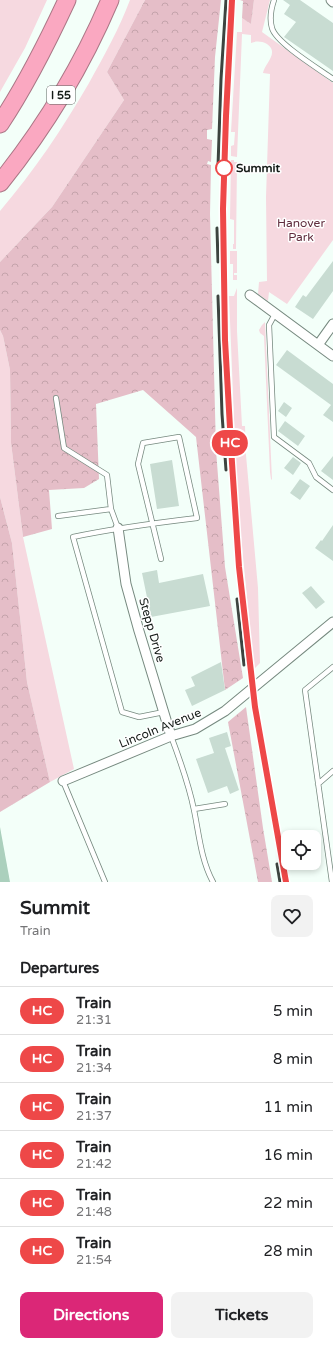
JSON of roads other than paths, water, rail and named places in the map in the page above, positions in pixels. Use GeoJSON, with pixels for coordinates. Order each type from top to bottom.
{"type":"FeatureCollection","features":[{"type":"Feature","properties":{"kind":"highway"},"geometry":{"type":"LineString","coordinates":[[0,124],[32,72],[67,0]]}},
{"type":"Feature","properties":{"kind":"highway","name":"I 55"},"geometry":{"type":"LineString","coordinates":[[0,183],[20,158],[50,115],[96,32],[110,0]]}},
{"type":"Feature","properties":{"kind":"street"},"geometry":{"type":"LineString","coordinates":[[250,296],[333,356]]}},
{"type":"Feature","properties":{"kind":"street"},"geometry":{"type":"LineString","coordinates":[[318,345],[333,324]]}},
{"type":"Feature","properties":{"kind":"street","name":"Stepp Drive"},"geometry":{"type":"LineString","coordinates":[[118,528],[126,584],[171,736]]}},
{"type":"Feature","properties":{"kind":"street","name":"Lincoln Avenue"},"geometry":{"type":"LineString","coordinates":[[63,781],[171,736],[195,729],[225,710],[333,622]]}},
{"type":"Feature","properties":{"kind":"lane"},"geometry":{"type":"LineString","coordinates":[[274,0],[271,10],[271,20],[275,35],[287,46],[333,79]]}},
{"type":"Feature","properties":{"kind":"lane"},"geometry":{"type":"LineString","coordinates":[[275,314],[269,325],[274,437],[309,463],[316,477],[333,490]]}},
{"type":"Feature","properties":{"kind":"lane"},"geometry":{"type":"LineString","coordinates":[[56,398],[64,448],[106,475],[111,509],[118,528]]}},
{"type":"Feature","properties":{"kind":"lane"},"geometry":{"type":"LineString","coordinates":[[161,559],[152,523],[138,464],[143,443],[179,437],[197,518],[152,523],[118,528],[73,537],[122,712],[139,716],[164,712]]}},
{"type":"Feature","properties":{"kind":"lane"},"geometry":{"type":"LineString","coordinates":[[58,516],[111,509]]}},
{"type":"Feature","properties":{"kind":"lane"},"geometry":{"type":"LineString","coordinates":[[332,882],[305,690],[333,667]]}},
{"type":"Feature","properties":{"kind":"lane"},"geometry":{"type":"LineString","coordinates":[[171,736],[181,762],[194,809],[203,858],[213,882]]}},
{"type":"Feature","properties":{"kind":"lane"},"geometry":{"type":"LineString","coordinates":[[318,784],[333,770]]}},
{"type":"Feature","properties":{"kind":"lane"},"geometry":{"type":"LineString","coordinates":[[63,781],[105,882]]}},
{"type":"Feature","properties":{"kind":"lane"},"geometry":{"type":"LineString","coordinates":[[194,809],[225,804]]}},
{"type":"Feature","properties":{"kind":"railway"},"geometry":{"type":"LineString","coordinates":[[218,166],[226,0]]}},
{"type":"Feature","properties":{"kind":"railway"},"geometry":{"type":"LineString","coordinates":[[232,0],[228,59],[223,209],[225,340],[232,479],[239,567],[255,707],[286,882]]}},
{"type":"Feature","properties":{"kind":"railway"},"geometry":{"type":"LineString","coordinates":[[217,228],[218,262]]}},
{"type":"Feature","properties":{"kind":"railway"},"geometry":{"type":"LineString","coordinates":[[218,296],[222,414],[226,470]]}},
{"type":"Feature","properties":{"kind":"railway"},"geometry":{"type":"LineString","coordinates":[[237,599],[244,665]]}},
{"type":"Feature","properties":{"kind":"railway"},"geometry":{"type":"LineString","coordinates":[[277,864],[280,882]]}},
{"type":"Feature","properties":{"kind":"train","name":"HC"},"geometry":{"type":"LineString","coordinates":[[232,0],[228,59],[223,209],[225,340],[228,401],[239,567],[250,667],[255,707],[286,882]]}},
{"type":"Feature","properties":{"kind":"place","name":"Summit"},"geometry":{"type":"Point","coordinates":[224,168]}},
{"type":"Feature","properties":{"kind":"park label","name":"Hanover Park"},"geometry":{"type":"Point","coordinates":[301,230]}}]}
